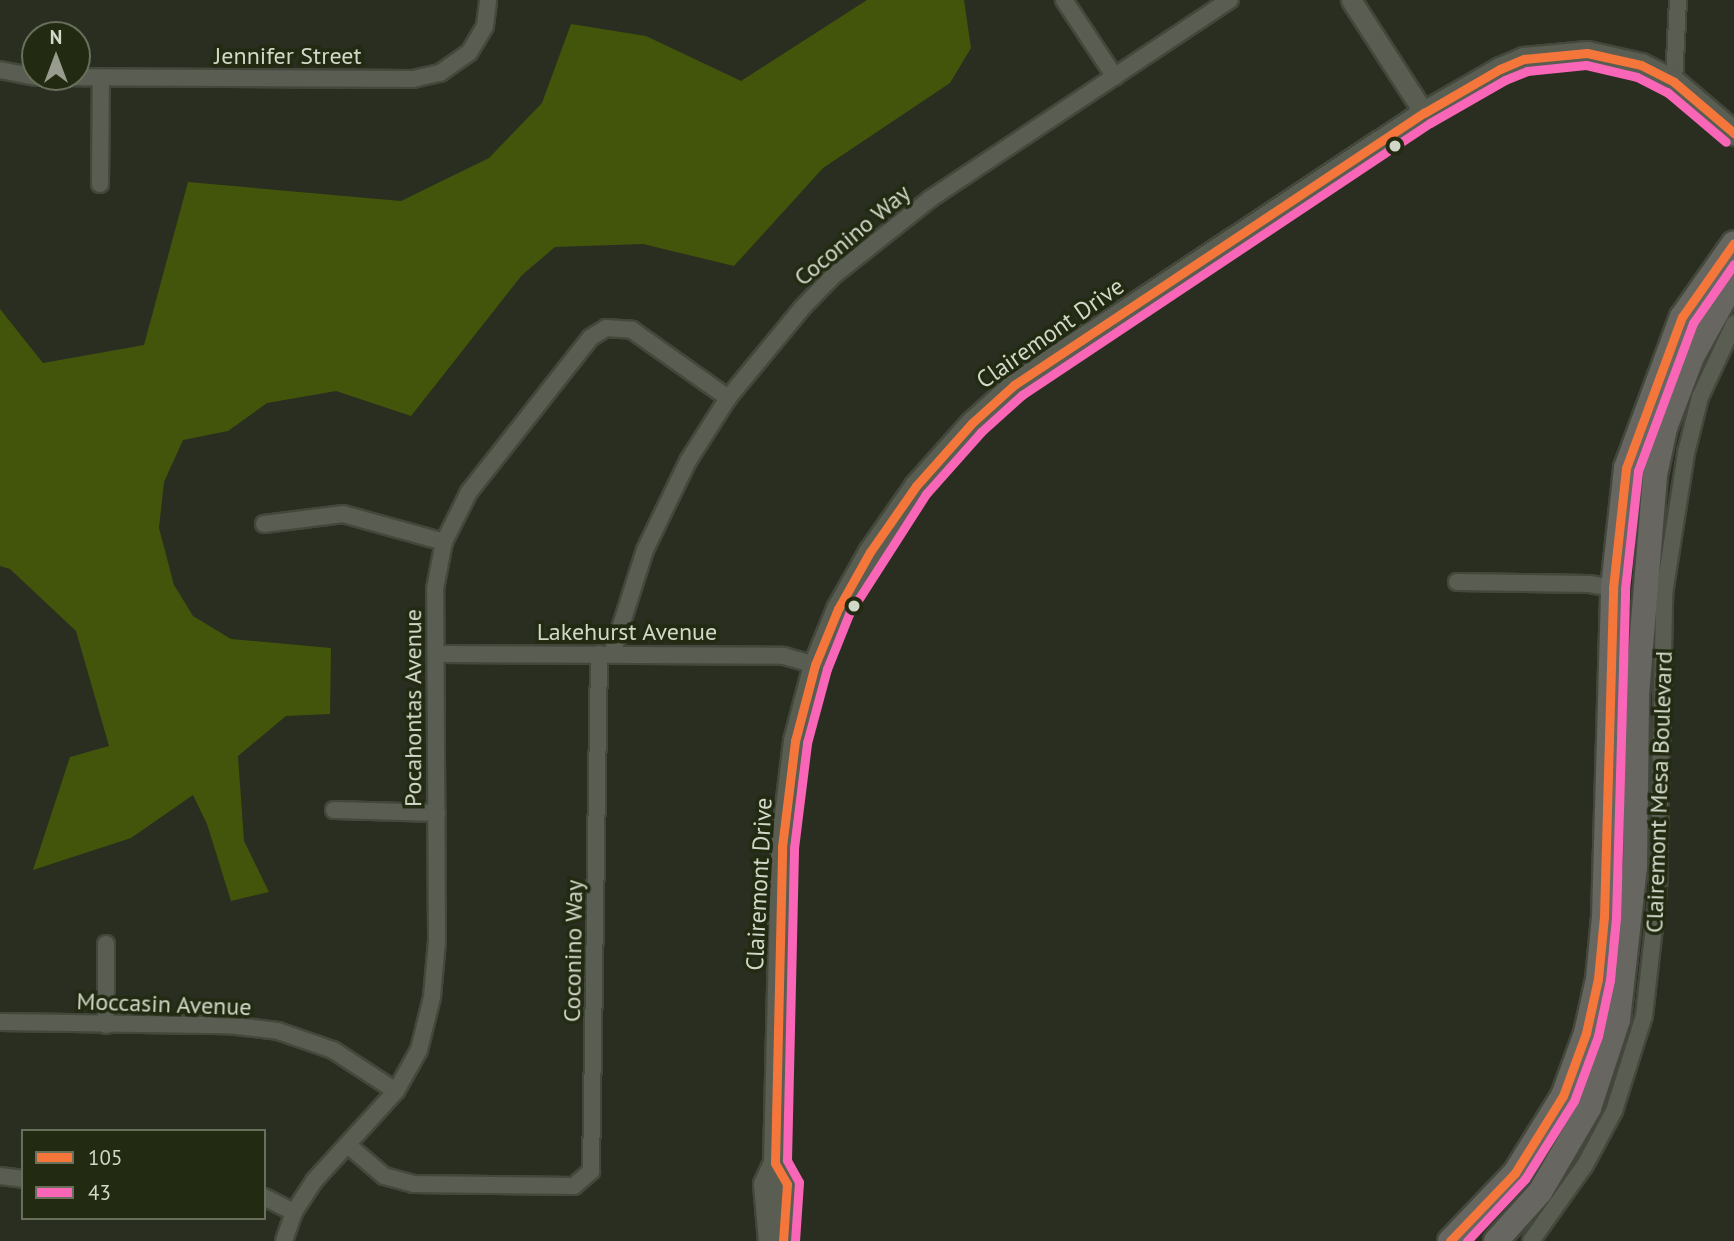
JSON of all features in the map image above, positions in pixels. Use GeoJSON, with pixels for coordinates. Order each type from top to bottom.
{"type":"FeatureCollection","features":[{"type":"Feature","properties":{"kind":"main road","name":"Clairemont Drive"},"geometry":{"type":"LineString","coordinates":[[769,1241],[765,1184],[775,1163],[782,846],[795,741],[815,666],[838,609],[870,552],[916,486],[980,415],[1014,385],[1424,113],[1500,69],[1555,54],[1587,53],[1641,65],[1674,82],[1734,134]]}},
{"type":"Feature","properties":{"kind":"main road","name":"Clairemont Mesa Boulevard"},"geometry":{"type":"LineString","coordinates":[[1450,1241],[1516,1173],[1563,1096],[1598,979],[1606,885],[1616,524],[1631,447],[1682,317],[1734,243]]}},
{"type":"Feature","properties":{"kind":"main road","name":"Clairemont Mesa Boulevard"},"geometry":{"type":"LineString","coordinates":[[1496,1241],[1540,1192],[1589,1108],[1618,1020],[1635,867],[1641,631],[1647,525],[1665,428],[1692,357],[1734,281]]}},
{"type":"Feature","properties":{"kind":"main road"},"geometry":{"type":"LineString","coordinates":[[1613,589],[1641,631]]}},
{"type":"Feature","properties":{"kind":"main road","name":"Clairemont Drive"},"geometry":{"type":"LineString","coordinates":[[775,1163],[787,1184],[783,1241]]}},
{"type":"Feature","properties":{"kind":"street","name":"Jennifer Street"},"geometry":{"type":"LineString","coordinates":[[91,78],[413,79],[440,73],[469,53],[485,26],[488,0]]}},
{"type":"Feature","properties":{"kind":"street"},"geometry":{"type":"LineString","coordinates":[[1064,0],[1115,77]]}},
{"type":"Feature","properties":{"kind":"street","name":"Coconino Way"},"geometry":{"type":"LineString","coordinates":[[349,1146],[394,1181],[574,1186],[586,1180],[593,1159],[605,654],[645,551],[688,461],[728,398],[833,276],[929,199],[1230,0]]}},
{"type":"Feature","properties":{"kind":"street"},"geometry":{"type":"LineString","coordinates":[[1351,0],[1424,113]]}},
{"type":"Feature","properties":{"kind":"street"},"geometry":{"type":"LineString","coordinates":[[1674,82],[1678,0]]}},
{"type":"Feature","properties":{"kind":"street"},"geometry":{"type":"LineString","coordinates":[[0,71],[21,75]]}},
{"type":"Feature","properties":{"kind":"street"},"geometry":{"type":"LineString","coordinates":[[100,184],[102,78]]}},
{"type":"Feature","properties":{"kind":"street","name":"Clairemont Mesa Boulevard"},"geometry":{"type":"LineString","coordinates":[[1531,1241],[1585,1165],[1614,1111],[1644,1016],[1658,892],[1664,594],[1686,453],[1700,397],[1734,324]]}},
{"type":"Feature","properties":{"kind":"street","name":"Pocahontas Avenue"},"geometry":{"type":"LineString","coordinates":[[284,1241],[294,1212],[314,1181],[349,1146],[396,1091],[419,1051],[432,997],[437,813],[435,589],[444,542],[469,492],[590,338],[606,328],[632,330],[728,398]]}},
{"type":"Feature","properties":{"kind":"street"},"geometry":{"type":"LineString","coordinates":[[264,524],[343,514],[444,542]]}},
{"type":"Feature","properties":{"kind":"street"},"geometry":{"type":"LineString","coordinates":[[1457,582],[1589,583],[1613,589]]}},
{"type":"Feature","properties":{"kind":"street","name":"Lakehurst Avenue"},"geometry":{"type":"LineString","coordinates":[[437,654],[783,656],[815,666]]}},
{"type":"Feature","properties":{"kind":"street"},"geometry":{"type":"LineString","coordinates":[[334,810],[437,813]]}},
{"type":"Feature","properties":{"kind":"street"},"geometry":{"type":"LineString","coordinates":[[106,944],[106,1025]]}},
{"type":"Feature","properties":{"kind":"street","name":"Moccasin Avenue"},"geometry":{"type":"LineString","coordinates":[[0,1022],[228,1025],[278,1031],[333,1051],[396,1091]]}},
{"type":"Feature","properties":{"kind":"street"},"geometry":{"type":"LineString","coordinates":[[0,1176],[21,1179]]}},
{"type":"Feature","properties":{"kind":"street"},"geometry":{"type":"LineString","coordinates":[[266,1198],[294,1212]]}},
{"type":"Feature","properties":{"kind":"street"},"geometry":{"type":"LineString","coordinates":[[1472,1220],[1496,1241]]}},
{"type":"Feature","properties":{"kind":"green space"},"geometry":{"type":"Polygon","coordinates":[[[867,0],[964,0],[971,48],[950,83],[823,168],[734,266],[643,244],[555,247],[522,275],[411,416],[336,391],[267,403],[228,431],[183,440],[164,482],[159,528],[174,585],[193,616],[231,639],[331,648],[330,714],[286,716],[238,756],[244,841],[269,892],[231,901],[207,824],[193,795],[131,838],[33,870],[70,757],[109,746],[76,631],[10,569],[0,566],[0,309],[43,363],[144,345],[188,182],[401,201],[489,158],[542,103],[571,24],[646,36],[741,81],[867,0]]]}},
{"type":"Feature","properties":{"kind":"transit line","name":"105"},"geometry":{"type":"LineString","coordinates":[[783,1241],[787,1184],[775,1163],[782,847],[795,741],[815,665],[838,609],[870,552],[916,486],[972,423],[1014,385],[1424,113],[1500,69],[1524,59],[1587,53],[1641,65],[1674,82],[1734,133]]}},
{"type":"Feature","properties":{"kind":"transit line","name":"43"},"geometry":{"type":"LineString","coordinates":[[795,1241],[799,1182],[787,1160],[794,848],[807,743],[827,669],[849,614],[926,494],[981,432],[1022,395],[1430,123],[1505,80],[1527,71],[1586,65],[1637,77],[1667,92],[1726,142]]}},
{"type":"Feature","properties":{"kind":"transit line","name":"105"},"geometry":{"type":"LineString","coordinates":[[1450,1241],[1515,1173],[1563,1096],[1586,1033],[1598,979],[1604,917],[1613,588],[1626,468],[1682,317],[1734,243]]}},
{"type":"Feature","properties":{"kind":"transit line","name":"43"},"geometry":{"type":"LineString","coordinates":[[1467,1241],[1525,1179],[1574,1101],[1598,1036],[1610,980],[1616,918],[1625,589],[1638,471],[1693,323],[1734,264]]}}]}
